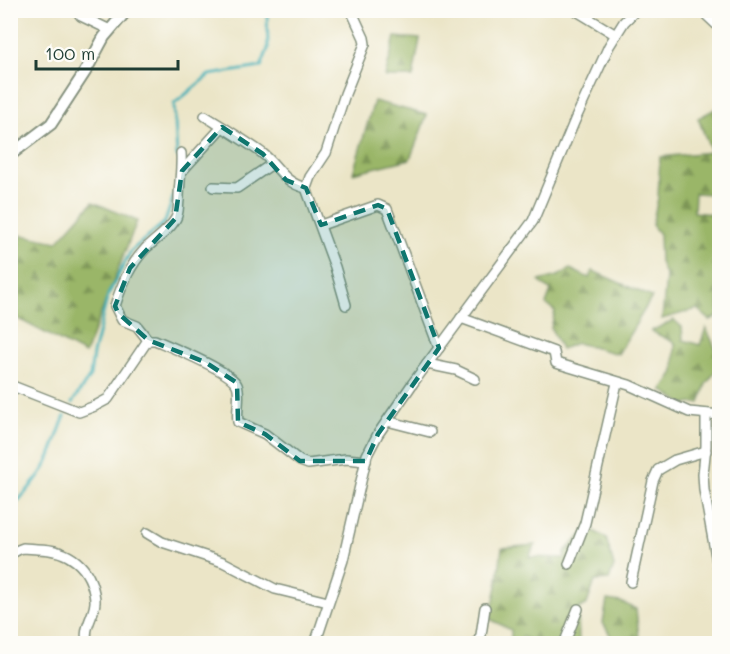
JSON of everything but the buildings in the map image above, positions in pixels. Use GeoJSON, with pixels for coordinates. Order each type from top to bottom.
{"type":"FeatureCollection","features":[{"type":"Feature","properties":{"kind":"street"},"geometry":{"type":"LineString","coordinates":[[76,10],[81,16],[110,30]]}},
{"type":"Feature","properties":{"kind":"street"},"geometry":{"type":"LineString","coordinates":[[10,155],[51,124],[85,72],[104,37],[127,10]]}},
{"type":"Feature","properties":{"kind":"street"},"geometry":{"type":"LineString","coordinates":[[346,305],[321,225],[306,188],[310,177],[326,153],[345,94],[365,44],[351,10]]}},
{"type":"Feature","properties":{"kind":"street"},"geometry":{"type":"LineString","coordinates":[[575,10],[616,35]]}},
{"type":"Feature","properties":{"kind":"street"},"geometry":{"type":"LineString","coordinates":[[315,644],[343,560],[367,454],[378,434],[427,364],[532,221],[574,120],[609,46],[624,22],[636,10]]}},
{"type":"Feature","properties":{"kind":"street"},"geometry":{"type":"LineString","coordinates":[[701,10],[720,28]]}},
{"type":"Feature","properties":{"kind":"street"},"geometry":{"type":"LineString","coordinates":[[205,116],[263,154],[286,180],[306,188]]}},
{"type":"Feature","properties":{"kind":"street"},"geometry":{"type":"LineString","coordinates":[[182,171],[222,127]]}},
{"type":"Feature","properties":{"kind":"street"},"geometry":{"type":"LineString","coordinates":[[148,340],[137,326],[122,320],[115,306],[130,268],[176,219],[179,210],[182,171],[181,153]]}},
{"type":"Feature","properties":{"kind":"street"},"geometry":{"type":"LineString","coordinates":[[213,187],[237,188],[272,164]]}},
{"type":"Feature","properties":{"kind":"street"},"geometry":{"type":"LineString","coordinates":[[321,225],[378,205],[387,209],[439,348]]}},
{"type":"Feature","properties":{"kind":"street"},"geometry":{"type":"LineString","coordinates":[[461,318],[554,352],[556,363],[628,385],[688,412],[720,415]]}},
{"type":"Feature","properties":{"kind":"street"},"geometry":{"type":"LineString","coordinates":[[10,385],[79,412],[108,399],[148,340]]}},
{"type":"Feature","properties":{"kind":"street"},"geometry":{"type":"LineString","coordinates":[[148,340],[155,340],[205,362],[237,383],[238,422],[265,434],[300,461],[308,464],[346,459],[366,460]]}},
{"type":"Feature","properties":{"kind":"street"},"geometry":{"type":"LineString","coordinates":[[427,364],[456,370],[475,379]]}},
{"type":"Feature","properties":{"kind":"street"},"geometry":{"type":"LineString","coordinates":[[569,564],[585,523],[617,383]]}},
{"type":"Feature","properties":{"kind":"street"},"geometry":{"type":"LineString","coordinates":[[706,414],[704,490],[720,578]]}},
{"type":"Feature","properties":{"kind":"street"},"geometry":{"type":"LineString","coordinates":[[387,421],[430,432]]}},
{"type":"Feature","properties":{"kind":"street"},"geometry":{"type":"LineString","coordinates":[[631,582],[653,481],[658,470],[675,460],[705,451]]}},
{"type":"Feature","properties":{"kind":"street"},"geometry":{"type":"LineString","coordinates":[[147,532],[162,542],[223,562],[275,589],[328,602]]}},
{"type":"Feature","properties":{"kind":"street"},"geometry":{"type":"LineString","coordinates":[[10,554],[23,548],[46,549],[64,553],[84,569],[95,600],[88,623],[86,639],[88,644]]}},
{"type":"Feature","properties":{"kind":"street"},"geometry":{"type":"LineString","coordinates":[[477,644],[481,635],[485,608]]}},
{"type":"Feature","properties":{"kind":"street"},"geometry":{"type":"LineString","coordinates":[[564,644],[578,609]]}},
{"type":"Feature","properties":{"kind":"highlighted area"},"geometry":{"type":"Polygon","coordinates":[[[222,127],[263,154],[286,180],[306,188],[321,225],[378,205],[387,209],[439,348],[378,434],[366,461],[300,461],[265,434],[238,422],[237,383],[205,362],[148,340],[118,313],[115,306],[130,268],[175,219],[182,171],[222,127]]]}},
{"type":"Feature","properties":{"kind":"green space"},"geometry":{"type":"Polygon","coordinates":[[[395,37],[420,39],[413,77],[385,77],[395,37]]]}},
{"type":"Feature","properties":{"kind":"green space"},"geometry":{"type":"Polygon","coordinates":[[[374,101],[427,115],[410,159],[353,173],[374,101]]]}},
{"type":"Feature","properties":{"kind":"green space"},"geometry":{"type":"Polygon","coordinates":[[[719,107],[719,176],[715,176],[713,194],[695,193],[694,212],[719,215],[719,316],[710,320],[697,309],[662,319],[666,277],[660,262],[659,234],[652,225],[658,198],[660,157],[711,152],[698,118],[719,107]]]}},
{"type":"Feature","properties":{"kind":"green space"},"geometry":{"type":"Polygon","coordinates":[[[93,202],[137,221],[85,354],[11,315],[11,260],[22,235],[57,242],[93,202]]]}},
{"type":"Feature","properties":{"kind":"green space"},"geometry":{"type":"Polygon","coordinates":[[[570,269],[589,278],[593,271],[652,297],[618,354],[577,343],[561,349],[551,328],[555,311],[546,304],[551,291],[539,281],[558,276],[570,269]]]}},
{"type":"Feature","properties":{"kind":"green space"},"geometry":{"type":"Polygon","coordinates":[[[674,320],[682,327],[683,340],[700,345],[706,328],[719,356],[719,367],[706,384],[700,403],[683,404],[662,390],[674,372],[675,343],[651,331],[674,320]]]}},
{"type":"Feature","properties":{"kind":"green space"},"geometry":{"type":"Polygon","coordinates":[[[589,528],[606,538],[614,566],[609,580],[595,581],[587,604],[578,609],[579,643],[538,643],[522,637],[518,643],[511,643],[511,630],[490,619],[502,548],[535,545],[529,557],[565,558],[565,551],[589,528]]]}},
{"type":"Feature","properties":{"kind":"green space"},"geometry":{"type":"Polygon","coordinates":[[[607,600],[621,602],[636,609],[639,638],[661,643],[615,643],[603,623],[607,600]]]}},
{"type":"Feature","properties":{"kind":"waterway"},"geometry":{"type":"LineString","coordinates":[[177,156],[174,104],[209,75],[261,67],[268,49],[267,10]]}},
{"type":"Feature","properties":{"kind":"waterway"},"geometry":{"type":"LineString","coordinates":[[72,403],[90,376],[93,354],[108,295],[131,251],[165,222],[175,192]]}},
{"type":"Feature","properties":{"kind":"waterway"},"geometry":{"type":"LineString","coordinates":[[10,509],[46,465],[65,416]]}}]}
